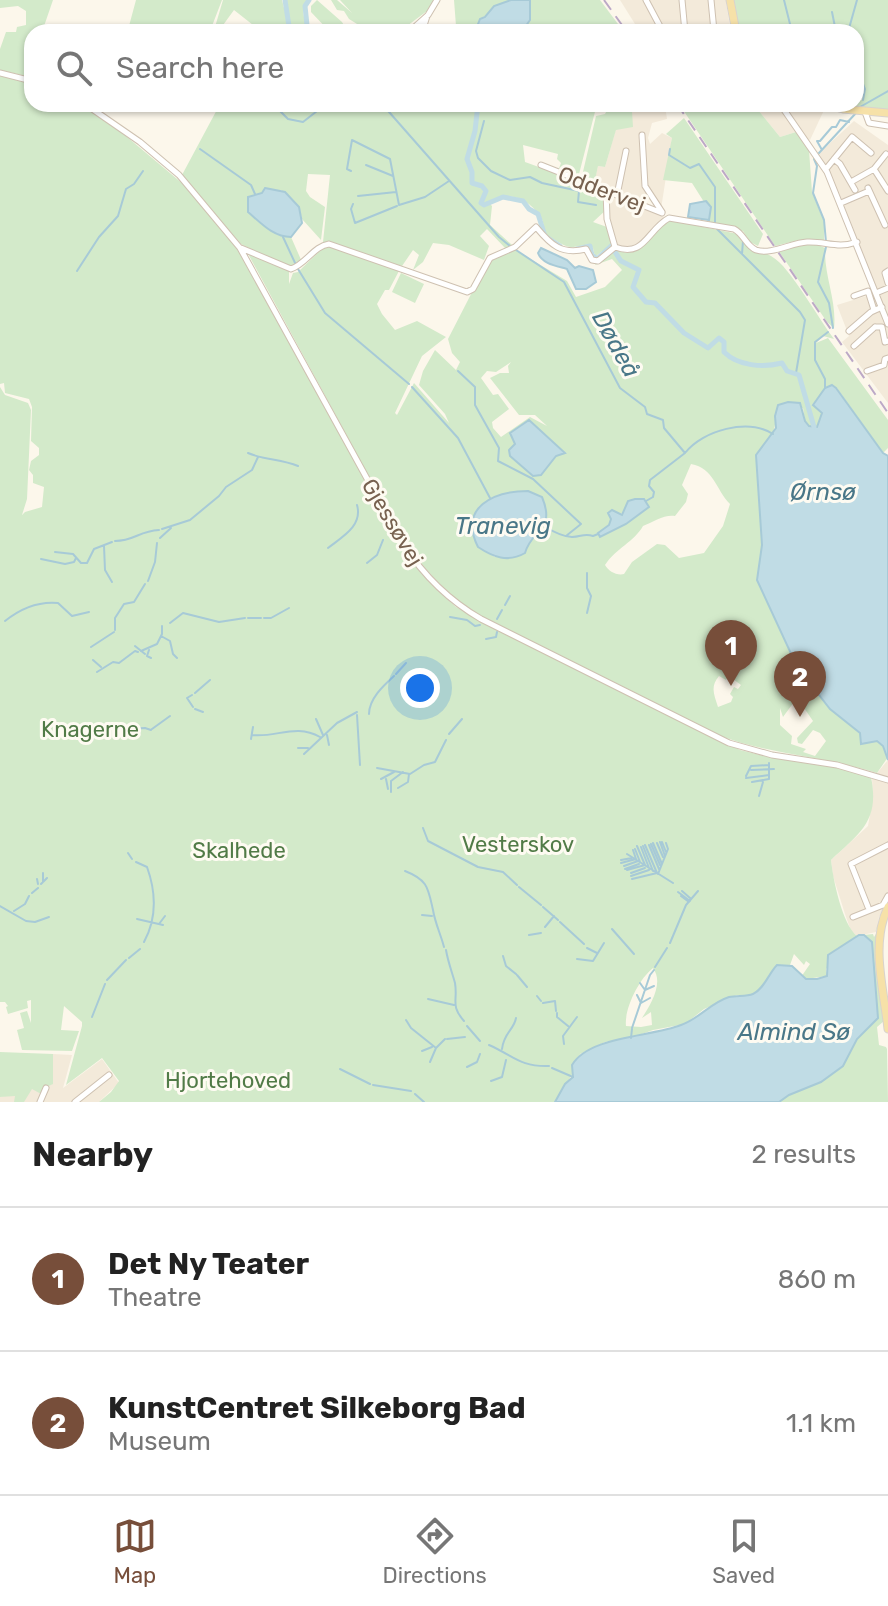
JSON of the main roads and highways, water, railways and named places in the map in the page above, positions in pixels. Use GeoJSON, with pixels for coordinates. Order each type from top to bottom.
{"type":"FeatureCollection","features":[{"type":"Feature","properties":{"kind":"main road"},"geometry":{"type":"LineString","coordinates":[[729,0],[733,24]]}},
{"type":"Feature","properties":{"kind":"main road"},"geometry":{"type":"LineString","coordinates":[[864,112],[888,113]]}},
{"type":"Feature","properties":{"kind":"main road"},"geometry":{"type":"LineString","coordinates":[[888,907],[881,926],[879,947],[888,1029]]}},
{"type":"Feature","properties":{"kind":"water"},"geometry":{"type":"Polygon","coordinates":[[[511,0],[530,0],[530,20],[527,24],[478,24],[494,6],[511,0]]]}},
{"type":"Feature","properties":{"kind":"water"},"geometry":{"type":"Polygon","coordinates":[[[265,188],[285,192],[299,207],[302,223],[291,237],[273,232],[248,212],[248,197],[262,193],[265,188]]]}},
{"type":"Feature","properties":{"kind":"water"},"geometry":{"type":"Polygon","coordinates":[[[706,201],[711,207],[709,220],[688,217],[690,204],[706,201]]]}},
{"type":"Feature","properties":{"kind":"water"},"geometry":{"type":"Polygon","coordinates":[[[541,248],[567,260],[575,268],[579,266],[593,270],[596,282],[586,289],[576,289],[567,269],[540,257],[538,253],[541,248]]]}},
{"type":"Feature","properties":{"kind":"water","name":"Ørnsø"},"geometry":{"type":"Polygon","coordinates":[[[832,385],[888,456],[888,760],[883,746],[877,741],[861,744],[860,733],[830,709],[805,677],[795,678],[800,673],[757,580],[762,545],[756,455],[776,428],[778,405],[800,403],[805,421],[809,426],[817,427],[822,413],[813,405],[825,388],[832,385]]]}},
{"type":"Feature","properties":{"kind":"water"},"geometry":{"type":"Polygon","coordinates":[[[529,420],[565,453],[556,456],[541,475],[533,476],[510,456],[509,450],[515,444],[510,433],[529,420]]]}},
{"type":"Feature","properties":{"kind":"water","name":"Tranevig"},"geometry":{"type":"Polygon","coordinates":[[[528,491],[542,497],[546,517],[525,553],[513,558],[501,558],[478,547],[473,521],[483,504],[503,494],[528,491]]]}},
{"type":"Feature","properties":{"kind":"water"},"geometry":{"type":"Polygon","coordinates":[[[644,499],[649,507],[626,524],[600,537],[598,533],[609,525],[611,519],[608,513],[612,510],[622,515],[628,501],[644,499]]]}},
{"type":"Feature","properties":{"kind":"water","name":"Almind Sø"},"geometry":{"type":"Polygon","coordinates":[[[859,935],[872,942],[878,1018],[857,1039],[843,1066],[821,1082],[779,1102],[555,1102],[565,1084],[573,1077],[572,1065],[580,1055],[592,1048],[681,1025],[722,1000],[753,994],[777,965],[792,966],[806,979],[827,976],[828,955],[859,935]]]}},
{"type":"Feature","properties":{"kind":"waterway"},"geometry":{"type":"LineString","coordinates":[[285,0],[289,24]]}},
{"type":"Feature","properties":{"kind":"waterway"},"geometry":{"type":"LineString","coordinates":[[307,24],[305,6],[309,0]]}},
{"type":"Feature","properties":{"kind":"waterway"},"geometry":{"type":"LineString","coordinates":[[784,0],[790,24]]}},
{"type":"Feature","properties":{"kind":"waterway"},"geometry":{"type":"LineString","coordinates":[[850,24],[857,0]]}},
{"type":"Feature","properties":{"kind":"waterway"},"geometry":{"type":"LineString","coordinates":[[832,12],[834,24]]}},
{"type":"Feature","properties":{"kind":"waterway"},"geometry":{"type":"LineString","coordinates":[[864,86],[864,94]]}},
{"type":"Feature","properties":{"kind":"waterway"},"geometry":{"type":"LineString","coordinates":[[864,105],[888,91]]}},
{"type":"Feature","properties":{"kind":"waterway"},"geometry":{"type":"LineString","coordinates":[[281,112],[288,119],[303,122],[316,112]]}},
{"type":"Feature","properties":{"kind":"waterway"},"geometry":{"type":"LineString","coordinates":[[389,112],[510,246]]}},
{"type":"Feature","properties":{"kind":"waterway"},"geometry":{"type":"LineString","coordinates":[[477,112],[467,159],[472,183],[486,191],[481,203],[484,205],[503,197],[523,201],[538,214],[545,236],[560,246]]}},
{"type":"Feature","properties":{"kind":"waterway"},"geometry":{"type":"LineString","coordinates":[[819,153],[856,113]]}},
{"type":"Feature","properties":{"kind":"waterway"},"geometry":{"type":"LineString","coordinates":[[822,150],[817,141],[836,127],[840,120],[849,122]]}},
{"type":"Feature","properties":{"kind":"waterway"},"geometry":{"type":"LineString","coordinates":[[484,121],[476,151],[478,158],[491,171],[510,180],[530,177],[542,183],[579,191],[578,202],[596,205]]}},
{"type":"Feature","properties":{"kind":"waterway"},"geometry":{"type":"LineString","coordinates":[[351,171],[347,169],[352,140],[390,159],[399,205],[425,197],[449,181]]}},
{"type":"Feature","properties":{"kind":"waterway"},"geometry":{"type":"LineString","coordinates":[[200,149],[251,185],[255,194]]}},
{"type":"Feature","properties":{"kind":"waterway"},"geometry":{"type":"LineString","coordinates":[[670,149],[669,155],[690,168],[699,164],[715,187],[715,223]]}},
{"type":"Feature","properties":{"kind":"waterway"},"geometry":{"type":"LineString","coordinates":[[814,159],[817,166],[813,193],[824,220],[826,242]]}},
{"type":"Feature","properties":{"kind":"waterway"},"geometry":{"type":"LineString","coordinates":[[366,165],[393,176]]}},
{"type":"Feature","properties":{"kind":"waterway"},"geometry":{"type":"LineString","coordinates":[[77,271],[99,237],[118,216],[126,189],[143,171]]}},
{"type":"Feature","properties":{"kind":"waterway"},"geometry":{"type":"LineString","coordinates":[[358,196],[396,192]]}},
{"type":"Feature","properties":{"kind":"waterway"},"geometry":{"type":"LineString","coordinates":[[353,204],[351,209],[355,223],[397,206]]}},
{"type":"Feature","properties":{"kind":"waterway"},"geometry":{"type":"LineString","coordinates":[[717,229],[805,320],[796,373]]}},
{"type":"Feature","properties":{"kind":"waterway"},"geometry":{"type":"LineString","coordinates":[[283,237],[296,265]]}},
{"type":"Feature","properties":{"kind":"waterway"},"geometry":{"type":"LineString","coordinates":[[742,254],[743,241]]}},
{"type":"Feature","properties":{"kind":"waterway"},"geometry":{"type":"LineString","coordinates":[[577,249],[590,246],[592,255],[597,259],[611,246],[621,261],[639,270],[633,287],[646,302],[655,303],[684,333],[708,348],[719,338],[724,342],[724,352],[736,360],[759,365],[782,363],[787,371],[799,375],[814,427]]}},
{"type":"Feature","properties":{"kind":"waterway"},"geometry":{"type":"LineString","coordinates":[[826,247],[818,282],[829,303],[833,328]]}},
{"type":"Feature","properties":{"kind":"waterway","name":"Dødeå"},"geometry":{"type":"LineString","coordinates":[[516,250],[564,282],[620,388],[645,407],[647,414],[663,420],[664,428],[685,453],[703,438],[726,429],[751,427],[773,434]]}},
{"type":"Feature","properties":{"kind":"waterway"},"geometry":{"type":"LineString","coordinates":[[298,269],[325,313],[409,384]]}},
{"type":"Feature","properties":{"kind":"waterway"},"geometry":{"type":"LineString","coordinates":[[825,388],[825,379],[815,360],[815,342],[828,332]]}},
{"type":"Feature","properties":{"kind":"waterway"},"geometry":{"type":"LineString","coordinates":[[458,371],[475,387],[475,405],[499,448],[498,461],[533,479],[581,524],[566,536]]}},
{"type":"Feature","properties":{"kind":"waterway"},"geometry":{"type":"LineString","coordinates":[[412,387],[458,438],[490,498]]}},
{"type":"Feature","properties":{"kind":"waterway"},"geometry":{"type":"LineString","coordinates":[[248,453],[298,466]]}},
{"type":"Feature","properties":{"kind":"waterway"},"geometry":{"type":"LineString","coordinates":[[646,501],[653,497],[654,492],[649,486],[650,480],[685,453]]}},
{"type":"Feature","properties":{"kind":"waterway"},"geometry":{"type":"LineString","coordinates":[[162,529],[190,520],[226,487],[252,470],[258,457]]}},
{"type":"Feature","properties":{"kind":"waterway"},"geometry":{"type":"LineString","coordinates":[[328,548],[354,525],[357,505]]}},
{"type":"Feature","properties":{"kind":"waterway"},"geometry":{"type":"LineString","coordinates":[[544,526],[568,537],[598,534]]}},
{"type":"Feature","properties":{"kind":"waterway"},"geometry":{"type":"LineString","coordinates":[[160,538],[171,528]]}},
{"type":"Feature","properties":{"kind":"waterway"},"geometry":{"type":"LineString","coordinates":[[115,541],[159,530]]}},
{"type":"Feature","properties":{"kind":"waterway"},"geometry":{"type":"LineString","coordinates":[[367,563],[377,555],[383,540]]}},
{"type":"Feature","properties":{"kind":"waterway"},"geometry":{"type":"LineString","coordinates":[[55,552],[73,554],[81,563],[87,563],[94,549],[112,542]]}},
{"type":"Feature","properties":{"kind":"waterway"},"geometry":{"type":"LineString","coordinates":[[148,581],[155,562],[157,543]]}},
{"type":"Feature","properties":{"kind":"waterway"},"geometry":{"type":"LineString","coordinates":[[104,546],[105,570],[112,582]]}},
{"type":"Feature","properties":{"kind":"waterway"},"geometry":{"type":"LineString","coordinates":[[41,559],[65,564],[74,562],[76,558]]}},
{"type":"Feature","properties":{"kind":"waterway"},"geometry":{"type":"LineString","coordinates":[[587,573],[587,588],[591,596],[587,613]]}},
{"type":"Feature","properties":{"kind":"waterway"},"geometry":{"type":"LineString","coordinates":[[115,630],[115,618],[124,604],[134,602],[145,584]]}},
{"type":"Feature","properties":{"kind":"waterway"},"geometry":{"type":"LineString","coordinates":[[505,605],[510,596]]}},
{"type":"Feature","properties":{"kind":"waterway"},"geometry":{"type":"LineString","coordinates":[[5,621],[43,603],[58,603],[72,616],[89,612]]}},
{"type":"Feature","properties":{"kind":"waterway"},"geometry":{"type":"LineString","coordinates":[[264,618],[271,618],[289,608]]}},
{"type":"Feature","properties":{"kind":"waterway"},"geometry":{"type":"LineString","coordinates":[[497,619],[502,610]]}},
{"type":"Feature","properties":{"kind":"waterway"},"geometry":{"type":"LineString","coordinates":[[170,623],[183,613],[219,622],[245,618]]}},
{"type":"Feature","properties":{"kind":"waterway"},"geometry":{"type":"LineString","coordinates":[[450,617],[480,625]]}},
{"type":"Feature","properties":{"kind":"waterway"},"geometry":{"type":"LineString","coordinates":[[248,618],[261,618]]}},
{"type":"Feature","properties":{"kind":"waterway"},"geometry":{"type":"LineString","coordinates":[[141,651],[157,644],[162,626]]}},
{"type":"Feature","properties":{"kind":"waterway"},"geometry":{"type":"LineString","coordinates":[[91,647],[114,632]]}},
{"type":"Feature","properties":{"kind":"waterway"},"geometry":{"type":"LineString","coordinates":[[486,639],[496,637],[497,632]]}},
{"type":"Feature","properties":{"kind":"waterway"},"geometry":{"type":"LineString","coordinates":[[161,636],[170,641],[177,658]]}},
{"type":"Feature","properties":{"kind":"waterway"},"geometry":{"type":"LineString","coordinates":[[135,646],[145,654]]}},
{"type":"Feature","properties":{"kind":"waterway"},"geometry":{"type":"LineString","coordinates":[[149,650],[147,656],[151,658]]}},
{"type":"Feature","properties":{"kind":"waterway"},"geometry":{"type":"LineString","coordinates":[[97,672],[138,652]]}},
{"type":"Feature","properties":{"kind":"waterway"},"geometry":{"type":"LineString","coordinates":[[93,660],[101,667]]}},
{"type":"Feature","properties":{"kind":"waterway"},"geometry":{"type":"LineString","coordinates":[[396,674],[406,663]]}},
{"type":"Feature","properties":{"kind":"waterway"},"geometry":{"type":"LineString","coordinates":[[369,714],[374,698],[394,676]]}},
{"type":"Feature","properties":{"kind":"waterway"},"geometry":{"type":"LineString","coordinates":[[195,693],[210,680]]}},
{"type":"Feature","properties":{"kind":"waterway"},"geometry":{"type":"LineString","coordinates":[[192,695],[187,698],[193,707]]}},
{"type":"Feature","properties":{"kind":"waterway"},"geometry":{"type":"LineString","coordinates":[[195,709],[203,712]]}},
{"type":"Feature","properties":{"kind":"waterway"},"geometry":{"type":"LineString","coordinates":[[304,754],[337,723],[357,712]]}},
{"type":"Feature","properties":{"kind":"waterway"},"geometry":{"type":"LineString","coordinates":[[357,715],[360,765]]}},
{"type":"Feature","properties":{"kind":"waterway"},"geometry":{"type":"LineString","coordinates":[[152,729],[170,716]]}},
{"type":"Feature","properties":{"kind":"waterway"},"geometry":{"type":"LineString","coordinates":[[316,719],[323,735]]}},
{"type":"Feature","properties":{"kind":"waterway"},"geometry":{"type":"LineString","coordinates":[[449,734],[462,719]]}},
{"type":"Feature","properties":{"kind":"waterway"},"geometry":{"type":"LineString","coordinates":[[251,739],[253,727]]}},
{"type":"Feature","properties":{"kind":"waterway"},"geometry":{"type":"LineString","coordinates":[[127,729],[151,730]]}},
{"type":"Feature","properties":{"kind":"waterway"},"geometry":{"type":"LineString","coordinates":[[252,735],[303,731],[320,737]]}},
{"type":"Feature","properties":{"kind":"waterway"},"geometry":{"type":"LineString","coordinates":[[327,735],[329,745]]}},
{"type":"Feature","properties":{"kind":"waterway"},"geometry":{"type":"LineString","coordinates":[[377,768],[410,774],[435,762],[446,740]]}},
{"type":"Feature","properties":{"kind":"waterway"},"geometry":{"type":"LineString","coordinates":[[298,748],[308,748]]}},
{"type":"Feature","properties":{"kind":"waterway"},"geometry":{"type":"LineString","coordinates":[[752,782],[769,779],[769,763]]}},
{"type":"Feature","properties":{"kind":"waterway"},"geometry":{"type":"LineString","coordinates":[[746,776],[751,766],[769,765]]}},
{"type":"Feature","properties":{"kind":"waterway"},"geometry":{"type":"LineString","coordinates":[[751,770],[774,769]]}},
{"type":"Feature","properties":{"kind":"waterway"},"geometry":{"type":"LineString","coordinates":[[381,779],[394,772]]}},
{"type":"Feature","properties":{"kind":"waterway"},"geometry":{"type":"LineString","coordinates":[[391,792],[391,781],[403,772]]}},
{"type":"Feature","properties":{"kind":"waterway"},"geometry":{"type":"LineString","coordinates":[[398,788],[408,782],[409,774]]}},
{"type":"Feature","properties":{"kind":"waterway"},"geometry":{"type":"LineString","coordinates":[[746,778],[769,775]]}},
{"type":"Feature","properties":{"kind":"waterway"},"geometry":{"type":"LineString","coordinates":[[386,779],[388,789]]}},
{"type":"Feature","properties":{"kind":"waterway"},"geometry":{"type":"LineString","coordinates":[[759,796],[763,782]]}},
{"type":"Feature","properties":{"kind":"waterway"},"geometry":{"type":"LineString","coordinates":[[423,828],[428,841],[478,867],[503,872],[517,885]]}},
{"type":"Feature","properties":{"kind":"waterway"},"geometry":{"type":"LineString","coordinates":[[660,842],[665,856]]}},
{"type":"Feature","properties":{"kind":"waterway"},"geometry":{"type":"LineString","coordinates":[[662,842],[666,852]]}},
{"type":"Feature","properties":{"kind":"waterway"},"geometry":{"type":"LineString","coordinates":[[653,843],[662,864]]}},
{"type":"Feature","properties":{"kind":"waterway"},"geometry":{"type":"LineString","coordinates":[[657,843],[663,857]]}},
{"type":"Feature","properties":{"kind":"waterway"},"geometry":{"type":"LineString","coordinates":[[658,874],[668,849],[666,843]]}},
{"type":"Feature","properties":{"kind":"waterway"},"geometry":{"type":"LineString","coordinates":[[651,844],[660,865]]}},
{"type":"Feature","properties":{"kind":"waterway"},"geometry":{"type":"LineString","coordinates":[[632,879],[657,873],[645,845]]}},
{"type":"Feature","properties":{"kind":"waterway"},"geometry":{"type":"LineString","coordinates":[[649,845],[659,869]]}},
{"type":"Feature","properties":{"kind":"waterway"},"geometry":{"type":"LineString","coordinates":[[627,870],[645,865],[637,846]]}},
{"type":"Feature","properties":{"kind":"waterway"},"geometry":{"type":"LineString","coordinates":[[643,846],[653,871]]}},
{"type":"Feature","properties":{"kind":"waterway"},"geometry":{"type":"LineString","coordinates":[[641,847],[649,868]]}},
{"type":"Feature","properties":{"kind":"waterway"},"geometry":{"type":"LineString","coordinates":[[635,849],[640,862]]}},
{"type":"Feature","properties":{"kind":"waterway"},"geometry":{"type":"LineString","coordinates":[[621,863],[636,859],[633,850]]}},
{"type":"Feature","properties":{"kind":"waterway"},"geometry":{"type":"LineString","coordinates":[[128,853],[132,859]]}},
{"type":"Feature","properties":{"kind":"waterway"},"geometry":{"type":"LineString","coordinates":[[627,854],[673,883]]}},
{"type":"Feature","properties":{"kind":"waterway"},"geometry":{"type":"LineString","coordinates":[[621,860],[632,858]]}},
{"type":"Feature","properties":{"kind":"waterway"},"geometry":{"type":"LineString","coordinates":[[624,866],[638,861]]}},
{"type":"Feature","properties":{"kind":"waterway"},"geometry":{"type":"LineString","coordinates":[[136,862],[147,867],[153,895],[153,914],[144,942]]}},
{"type":"Feature","properties":{"kind":"waterway"},"geometry":{"type":"LineString","coordinates":[[625,869],[639,864]]}},
{"type":"Feature","properties":{"kind":"waterway"},"geometry":{"type":"LineString","coordinates":[[631,873],[645,868]]}},
{"type":"Feature","properties":{"kind":"waterway"},"geometry":{"type":"LineString","coordinates":[[631,876],[649,870]]}},
{"type":"Feature","properties":{"kind":"waterway"},"geometry":{"type":"LineString","coordinates":[[405,871],[426,886],[444,947]]}},
{"type":"Feature","properties":{"kind":"waterway"},"geometry":{"type":"LineString","coordinates":[[43,873],[43,882]]}},
{"type":"Feature","properties":{"kind":"waterway"},"geometry":{"type":"LineString","coordinates":[[41,884],[47,878]]}},
{"type":"Feature","properties":{"kind":"waterway"},"geometry":{"type":"LineString","coordinates":[[37,879],[38,884]]}},
{"type":"Feature","properties":{"kind":"waterway"},"geometry":{"type":"LineString","coordinates":[[519,887],[541,905]]}},
{"type":"Feature","properties":{"kind":"waterway"},"geometry":{"type":"LineString","coordinates":[[32,893],[38,888]]}},
{"type":"Feature","properties":{"kind":"waterway"},"geometry":{"type":"LineString","coordinates":[[682,891],[690,898]]}},
{"type":"Feature","properties":{"kind":"waterway"},"geometry":{"type":"LineString","coordinates":[[670,943],[686,905],[698,891]]}},
{"type":"Feature","properties":{"kind":"waterway"},"geometry":{"type":"LineString","coordinates":[[678,892],[690,901]]}},
{"type":"Feature","properties":{"kind":"waterway"},"geometry":{"type":"LineString","coordinates":[[14,911],[25,904],[29,896]]}},
{"type":"Feature","properties":{"kind":"waterway"},"geometry":{"type":"LineString","coordinates":[[681,896],[689,902]]}},
{"type":"Feature","properties":{"kind":"waterway"},"geometry":{"type":"LineString","coordinates":[[0,906],[26,921],[35,922],[49,917]]}},
{"type":"Feature","properties":{"kind":"waterway"},"geometry":{"type":"LineString","coordinates":[[543,907],[558,920]]}},
{"type":"Feature","properties":{"kind":"waterway"},"geometry":{"type":"LineString","coordinates":[[422,915],[432,916]]}},
{"type":"Feature","properties":{"kind":"waterway"},"geometry":{"type":"LineString","coordinates":[[159,924],[165,916]]}},
{"type":"Feature","properties":{"kind":"waterway"},"geometry":{"type":"LineString","coordinates":[[545,927],[554,916]]}},
{"type":"Feature","properties":{"kind":"waterway"},"geometry":{"type":"LineString","coordinates":[[137,919],[163,925]]}},
{"type":"Feature","properties":{"kind":"waterway"},"geometry":{"type":"LineString","coordinates":[[560,922],[584,944]]}},
{"type":"Feature","properties":{"kind":"waterway"},"geometry":{"type":"LineString","coordinates":[[612,929],[634,954]]}},
{"type":"Feature","properties":{"kind":"waterway"},"geometry":{"type":"LineString","coordinates":[[529,935],[541,933]]}},
{"type":"Feature","properties":{"kind":"waterway"},"geometry":{"type":"LineString","coordinates":[[577,959],[593,961],[604,943]]}},
{"type":"Feature","properties":{"kind":"waterway"},"geometry":{"type":"LineString","coordinates":[[587,948],[597,953]]}},
{"type":"Feature","properties":{"kind":"waterway"},"geometry":{"type":"LineString","coordinates":[[655,967],[667,948]]}},
{"type":"Feature","properties":{"kind":"waterway"},"geometry":{"type":"LineString","coordinates":[[129,958],[140,949]]}},
{"type":"Feature","properties":{"kind":"waterway"},"geometry":{"type":"LineString","coordinates":[[446,950],[455,983],[456,1007],[464,1021]]}},
{"type":"Feature","properties":{"kind":"waterway"},"geometry":{"type":"LineString","coordinates":[[503,956],[506,966],[516,974]]}},
{"type":"Feature","properties":{"kind":"waterway"},"geometry":{"type":"LineString","coordinates":[[107,980],[126,960]]}},
{"type":"Feature","properties":{"kind":"waterway"},"geometry":{"type":"LineString","coordinates":[[632,1028],[654,970]]}},
{"type":"Feature","properties":{"kind":"waterway"},"geometry":{"type":"LineString","coordinates":[[517,975],[527,987]]}},
{"type":"Feature","properties":{"kind":"waterway"},"geometry":{"type":"LineString","coordinates":[[640,983],[645,990],[654,986]]}},
{"type":"Feature","properties":{"kind":"waterway"},"geometry":{"type":"LineString","coordinates":[[92,1017],[105,984]]}},
{"type":"Feature","properties":{"kind":"waterway"},"geometry":{"type":"LineString","coordinates":[[637,995],[641,1003],[650,998]]}},
{"type":"Feature","properties":{"kind":"waterway"},"geometry":{"type":"LineString","coordinates":[[537,996],[541,1001]]}},
{"type":"Feature","properties":{"kind":"waterway"},"geometry":{"type":"LineString","coordinates":[[428,999],[454,1005]]}},
{"type":"Feature","properties":{"kind":"waterway"},"geometry":{"type":"LineString","coordinates":[[543,1003],[555,1001],[556,1011]]}},
{"type":"Feature","properties":{"kind":"waterway"},"geometry":{"type":"LineString","coordinates":[[557,1013],[557,1017],[568,1026]]}},
{"type":"Feature","properties":{"kind":"waterway"},"geometry":{"type":"LineString","coordinates":[[564,1044],[563,1036],[577,1017]]}},
{"type":"Feature","properties":{"kind":"waterway"},"geometry":{"type":"LineString","coordinates":[[502,1049],[516,1018]]}},
{"type":"Feature","properties":{"kind":"waterway"},"geometry":{"type":"LineString","coordinates":[[406,1020],[411,1028],[436,1048]]}},
{"type":"Feature","properties":{"kind":"waterway"},"geometry":{"type":"LineString","coordinates":[[467,1026],[480,1041]]}},
{"type":"Feature","properties":{"kind":"waterway"},"geometry":{"type":"LineString","coordinates":[[631,1038],[632,1029]]}},
{"type":"Feature","properties":{"kind":"waterway"},"geometry":{"type":"LineString","coordinates":[[447,1039],[465,1037]]}},
{"type":"Feature","properties":{"kind":"waterway"},"geometry":{"type":"LineString","coordinates":[[430,1062],[436,1048],[445,1039]]}},
{"type":"Feature","properties":{"kind":"waterway"},"geometry":{"type":"LineString","coordinates":[[489,1045],[524,1063],[549,1066]]}},
{"type":"Feature","properties":{"kind":"waterway"},"geometry":{"type":"LineString","coordinates":[[422,1051],[432,1047]]}},
{"type":"Feature","properties":{"kind":"waterway"},"geometry":{"type":"LineString","coordinates":[[467,1067],[477,1062],[480,1054]]}},
{"type":"Feature","properties":{"kind":"waterway"},"geometry":{"type":"LineString","coordinates":[[491,1081],[502,1077],[506,1060]]}},
{"type":"Feature","properties":{"kind":"waterway"},"geometry":{"type":"LineString","coordinates":[[552,1068],[573,1077]]}},
{"type":"Feature","properties":{"kind":"waterway"},"geometry":{"type":"LineString","coordinates":[[340,1069],[370,1084]]}},
{"type":"Feature","properties":{"kind":"waterway"},"geometry":{"type":"LineString","coordinates":[[373,1085],[411,1091]]}},
{"type":"Feature","properties":{"kind":"waterway"},"geometry":{"type":"LineString","coordinates":[[415,1094],[424,1102]]}},
{"type":"Feature","properties":{"kind":"railway"},"geometry":{"type":"LineString","coordinates":[[604,0],[621,24]]}},
{"type":"Feature","properties":{"kind":"railway"},"geometry":{"type":"LineString","coordinates":[[682,112],[888,413]]}},
{"type":"Feature","properties":{"kind":"place","name":"Det Ny Teater"},"geometry":{"type":"Point","coordinates":[731,686]}},
{"type":"Feature","properties":{"kind":"place","name":"KunstCentret Silkeborg Bad"},"geometry":{"type":"Point","coordinates":[800,717]}},
{"type":"Feature","properties":{"kind":"park label","name":"Knagerne"},"geometry":{"type":"Point","coordinates":[90,729]}},
{"type":"Feature","properties":{"kind":"park label","name":"Vesterskov"},"geometry":{"type":"Point","coordinates":[518,844]}},
{"type":"Feature","properties":{"kind":"park label","name":"Skalhede"},"geometry":{"type":"Point","coordinates":[239,850]}},
{"type":"Feature","properties":{"kind":"park label","name":"Hjortehoved"},"geometry":{"type":"Point","coordinates":[228,1080]}}]}
